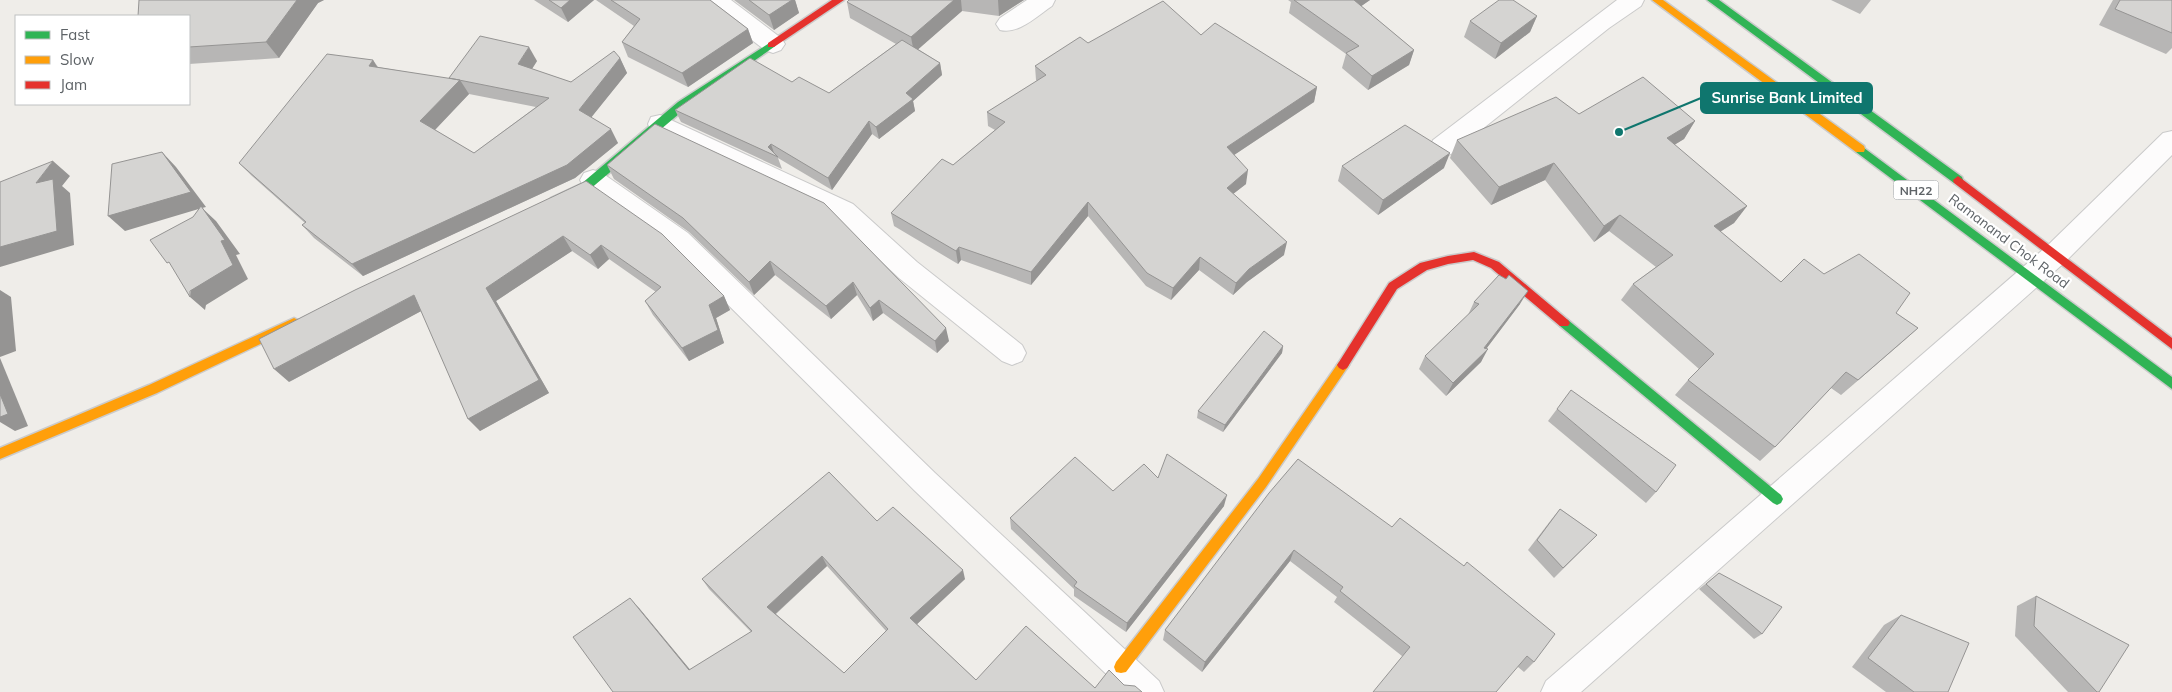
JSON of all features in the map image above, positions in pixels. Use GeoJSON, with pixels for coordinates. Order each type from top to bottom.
{"type":"FeatureCollection","features":[{"type":"Feature","properties":{"kind":"main road"},"geometry":{"type":"LineString","coordinates":[[549,204],[585,188],[682,106],[839,0]]}},
{"type":"Feature","properties":{"kind":"main road","name":"Ramanand Chok Road"},"geometry":{"type":"LineString","coordinates":[[1657,0],[2031,276],[2172,384]]}},
{"type":"Feature","properties":{"kind":"main road","name":"Ramanand Chok Road"},"geometry":{"type":"LineString","coordinates":[[1712,0],[1929,158],[2172,344]]}},
{"type":"Feature","properties":{"kind":"main road"},"geometry":{"type":"LineString","coordinates":[[1121,667],[1262,483],[1345,362],[1393,286],[1424,266],[1474,256],[1495,265],[1777,499]]}},
{"type":"Feature","properties":{"kind":"main road"},"geometry":{"type":"LineString","coordinates":[[0,454],[152,389],[306,318]]}},
{"type":"Feature","properties":{"kind":"street"},"geometry":{"type":"LineString","coordinates":[[715,0],[773,44]]}},
{"type":"Feature","properties":{"kind":"street"},"geometry":{"type":"LineString","coordinates":[[1008,24],[1044,0]]}},
{"type":"Feature","properties":{"kind":"street"},"geometry":{"type":"LineString","coordinates":[[1442,147],[1601,22],[1633,0]]}},
{"type":"Feature","properties":{"kind":"street"},"geometry":{"type":"LineString","coordinates":[[660,124],[844,211],[908,270],[1012,354]]}},
{"type":"Feature","properties":{"kind":"street"},"geometry":{"type":"LineString","coordinates":[[1557,692],[2055,255],[2172,140]]}},
{"type":"Feature","properties":{"kind":"street"},"geometry":{"type":"LineString","coordinates":[[593,180],[679,240],[925,482],[1148,692]]}},
{"type":"Feature","properties":{"kind":"building"},"geometry":{"type":"Polygon","coordinates":[[[139,0],[297,0],[266,42],[190,47],[190,15],[138,15],[139,0]]]}},
{"type":"Feature","properties":{"kind":"building"},"geometry":{"type":"Polygon","coordinates":[[[549,0],[570,0],[561,8],[549,0]]]}},
{"type":"Feature","properties":{"kind":"building"},"geometry":{"type":"Polygon","coordinates":[[[611,0],[710,0],[748,29],[682,73],[622,42],[640,19],[611,0]]]}},
{"type":"Feature","properties":{"kind":"building"},"geometry":{"type":"Polygon","coordinates":[[[749,0],[792,0],[769,15],[749,0]]]}},
{"type":"Feature","properties":{"kind":"building"},"geometry":{"type":"Polygon","coordinates":[[[849,0],[954,0],[911,37],[847,2],[849,0]]]}},
{"type":"Feature","properties":{"kind":"building"},"geometry":{"type":"Polygon","coordinates":[[[1294,0],[1354,0],[1414,50],[1372,76],[1346,53],[1359,46],[1294,0]]]}},
{"type":"Feature","properties":{"kind":"building"},"geometry":{"type":"Polygon","coordinates":[[[1499,0],[1513,0],[1537,16],[1501,43],[1470,21],[1499,0]]]}},
{"type":"Feature","properties":{"kind":"building"},"geometry":{"type":"Polygon","coordinates":[[[2120,0],[2172,0],[2172,33],[2115,9],[2120,0]]]}},
{"type":"Feature","properties":{"kind":"building"},"geometry":{"type":"Polygon","coordinates":[[[1163,1],[1201,35],[1215,23],[1317,87],[1227,147],[1248,170],[1227,188],[1287,242],[1249,269],[1236,283],[1200,257],[1173,288],[1147,273],[1088,202],[1031,272],[959,247],[956,251],[891,213],[942,159],[953,165],[1005,122],[987,112],[1046,75],[1035,66],[1080,37],[1088,43],[1163,1]]]}},
{"type":"Feature","properties":{"kind":"building"},"geometry":{"type":"Polygon","coordinates":[[[480,36],[529,47],[518,64],[571,82],[614,51],[620,58],[579,110],[611,129],[567,165],[352,264],[302,225],[306,222],[239,163],[327,54],[373,60],[369,66],[449,78],[480,36]],[[460,80],[420,121],[474,153],[549,98],[460,80]]]}},
{"type":"Feature","properties":{"kind":"building"},"geometry":{"type":"Polygon","coordinates":[[[902,40],[940,63],[906,93],[913,99],[876,127],[869,121],[828,178],[771,144],[768,147],[778,157],[675,110],[750,58],[792,82],[799,77],[829,93],[902,40]]]}},
{"type":"Feature","properties":{"kind":"building"},"geometry":{"type":"Polygon","coordinates":[[[1643,77],[1695,121],[1667,138],[1747,206],[1714,226],[1781,282],[1804,259],[1824,274],[1859,254],[1910,293],[1896,313],[1918,328],[1858,380],[1846,372],[1775,447],[1688,380],[1714,354],[1633,284],[1673,255],[1620,215],[1604,226],[1554,163],[1499,187],[1457,140],[1556,97],[1579,114],[1643,77]]]}},
{"type":"Feature","properties":{"kind":"building"},"geometry":{"type":"Polygon","coordinates":[[[655,124],[824,203],[946,328],[935,341],[879,300],[870,308],[853,282],[826,306],[770,261],[749,282],[683,218],[607,165],[655,124]]]}},
{"type":"Feature","properties":{"kind":"building"},"geometry":{"type":"Polygon","coordinates":[[[1405,125],[1450,153],[1383,200],[1342,166],[1405,125]]]}},
{"type":"Feature","properties":{"kind":"building"},"geometry":{"type":"Polygon","coordinates":[[[162,152],[191,192],[108,216],[112,164],[162,152]]]}},
{"type":"Feature","properties":{"kind":"building"},"geometry":{"type":"Polygon","coordinates":[[[53,161],[36,183],[53,179],[57,231],[0,247],[0,182],[53,161]]]}},
{"type":"Feature","properties":{"kind":"building"},"geometry":{"type":"Polygon","coordinates":[[[586,181],[662,234],[724,296],[709,305],[718,330],[682,348],[645,301],[661,287],[601,245],[590,255],[563,236],[486,288],[539,380],[468,419],[414,295],[274,369],[259,339],[355,290],[586,181]]]}},
{"type":"Feature","properties":{"kind":"building"},"geometry":{"type":"Polygon","coordinates":[[[201,206],[225,240],[221,241],[233,265],[190,291],[190,297],[169,262],[167,263],[150,240],[193,217],[201,206]]]}},
{"type":"Feature","properties":{"kind":"building"},"geometry":{"type":"Polygon","coordinates":[[[1499,275],[1506,279],[1509,275],[1528,291],[1484,348],[1488,349],[1453,383],[1425,356],[1479,304],[1474,302],[1499,275]]]}},
{"type":"Feature","properties":{"kind":"building"},"geometry":{"type":"Polygon","coordinates":[[[1264,331],[1283,346],[1225,425],[1198,411],[1264,331]]]}},
{"type":"Feature","properties":{"kind":"building"},"geometry":{"type":"Polygon","coordinates":[[[1571,390],[1676,465],[1656,492],[1557,409],[1571,390]]]}},
{"type":"Feature","properties":{"kind":"building"},"geometry":{"type":"Polygon","coordinates":[[[0,394],[8,414],[0,417],[0,394]]]}},
{"type":"Feature","properties":{"kind":"building"},"geometry":{"type":"Polygon","coordinates":[[[1167,454],[1227,495],[1127,623],[1074,586],[1077,582],[1010,518],[1075,457],[1113,491],[1144,464],[1158,478],[1167,454]]]}},
{"type":"Feature","properties":{"kind":"building"},"geometry":{"type":"Polygon","coordinates":[[[1298,459],[1392,527],[1400,518],[1464,566],[1467,562],[1555,634],[1534,662],[1527,656],[1496,692],[1373,692],[1410,647],[1340,591],[1343,587],[1294,550],[1205,662],[1165,630],[1269,493],[1298,459]]]}},
{"type":"Feature","properties":{"kind":"building"},"geometry":{"type":"Polygon","coordinates":[[[829,472],[877,521],[893,507],[963,570],[910,618],[976,680],[1026,626],[1095,688],[1109,670],[1124,685],[1135,686],[1142,692],[613,692],[573,637],[630,598],[689,670],[752,631],[702,579],[829,472]],[[822,556],[767,607],[844,673],[888,629],[822,556]]]}},
{"type":"Feature","properties":{"kind":"building"},"geometry":{"type":"Polygon","coordinates":[[[1560,509],[1597,535],[1563,568],[1537,540],[1560,509]]]}},
{"type":"Feature","properties":{"kind":"building"},"geometry":{"type":"Polygon","coordinates":[[[1719,573],[1782,607],[1762,634],[1706,584],[1719,573]]]}},
{"type":"Feature","properties":{"kind":"building"},"geometry":{"type":"Polygon","coordinates":[[[2036,596],[2129,645],[2099,692],[2034,626],[2036,596]]]}},
{"type":"Feature","properties":{"kind":"building"},"geometry":{"type":"Polygon","coordinates":[[[1901,615],[1969,643],[1948,692],[1914,692],[1868,658],[1901,615]]]}},
{"type":"Feature","properties":{"kind":"traffic: fast"},"geometry":{"type":"LineString","coordinates":[[1712,0],[1958,180]]}},
{"type":"Feature","properties":{"kind":"traffic: fast"},"geometry":{"type":"LineString","coordinates":[[555,201],[585,187],[682,105],[771,45]]}},
{"type":"Feature","properties":{"kind":"traffic: fast"},"geometry":{"type":"LineString","coordinates":[[1860,149],[2172,384]]}},
{"type":"Feature","properties":{"kind":"traffic: fast"},"geometry":{"type":"LineString","coordinates":[[1564,323],[1777,499]]}},
{"type":"Feature","properties":{"kind":"traffic: slow"},"geometry":{"type":"LineString","coordinates":[[1657,0],[1860,149]]}},
{"type":"Feature","properties":{"kind":"traffic: slow"},"geometry":{"type":"LineString","coordinates":[[0,454],[153,389],[294,323]]}},
{"type":"Feature","properties":{"kind":"traffic: slow"},"geometry":{"type":"LineString","coordinates":[[1121,667],[1262,483],[1343,365]]}},
{"type":"Feature","properties":{"kind":"traffic: jam"},"geometry":{"type":"LineString","coordinates":[[771,45],[839,0]]}},
{"type":"Feature","properties":{"kind":"traffic: jam"},"geometry":{"type":"LineString","coordinates":[[1958,180],[2172,344]]}},
{"type":"Feature","properties":{"kind":"traffic: jam"},"geometry":{"type":"LineString","coordinates":[[1343,365],[1393,286],[1424,266],[1448,260],[1474,256],[1495,265],[1564,323]]}},
{"type":"Feature","properties":{"kind":"place","name":"Sunrise Bank Limited"},"geometry":{"type":"Point","coordinates":[1619,132]}}]}
